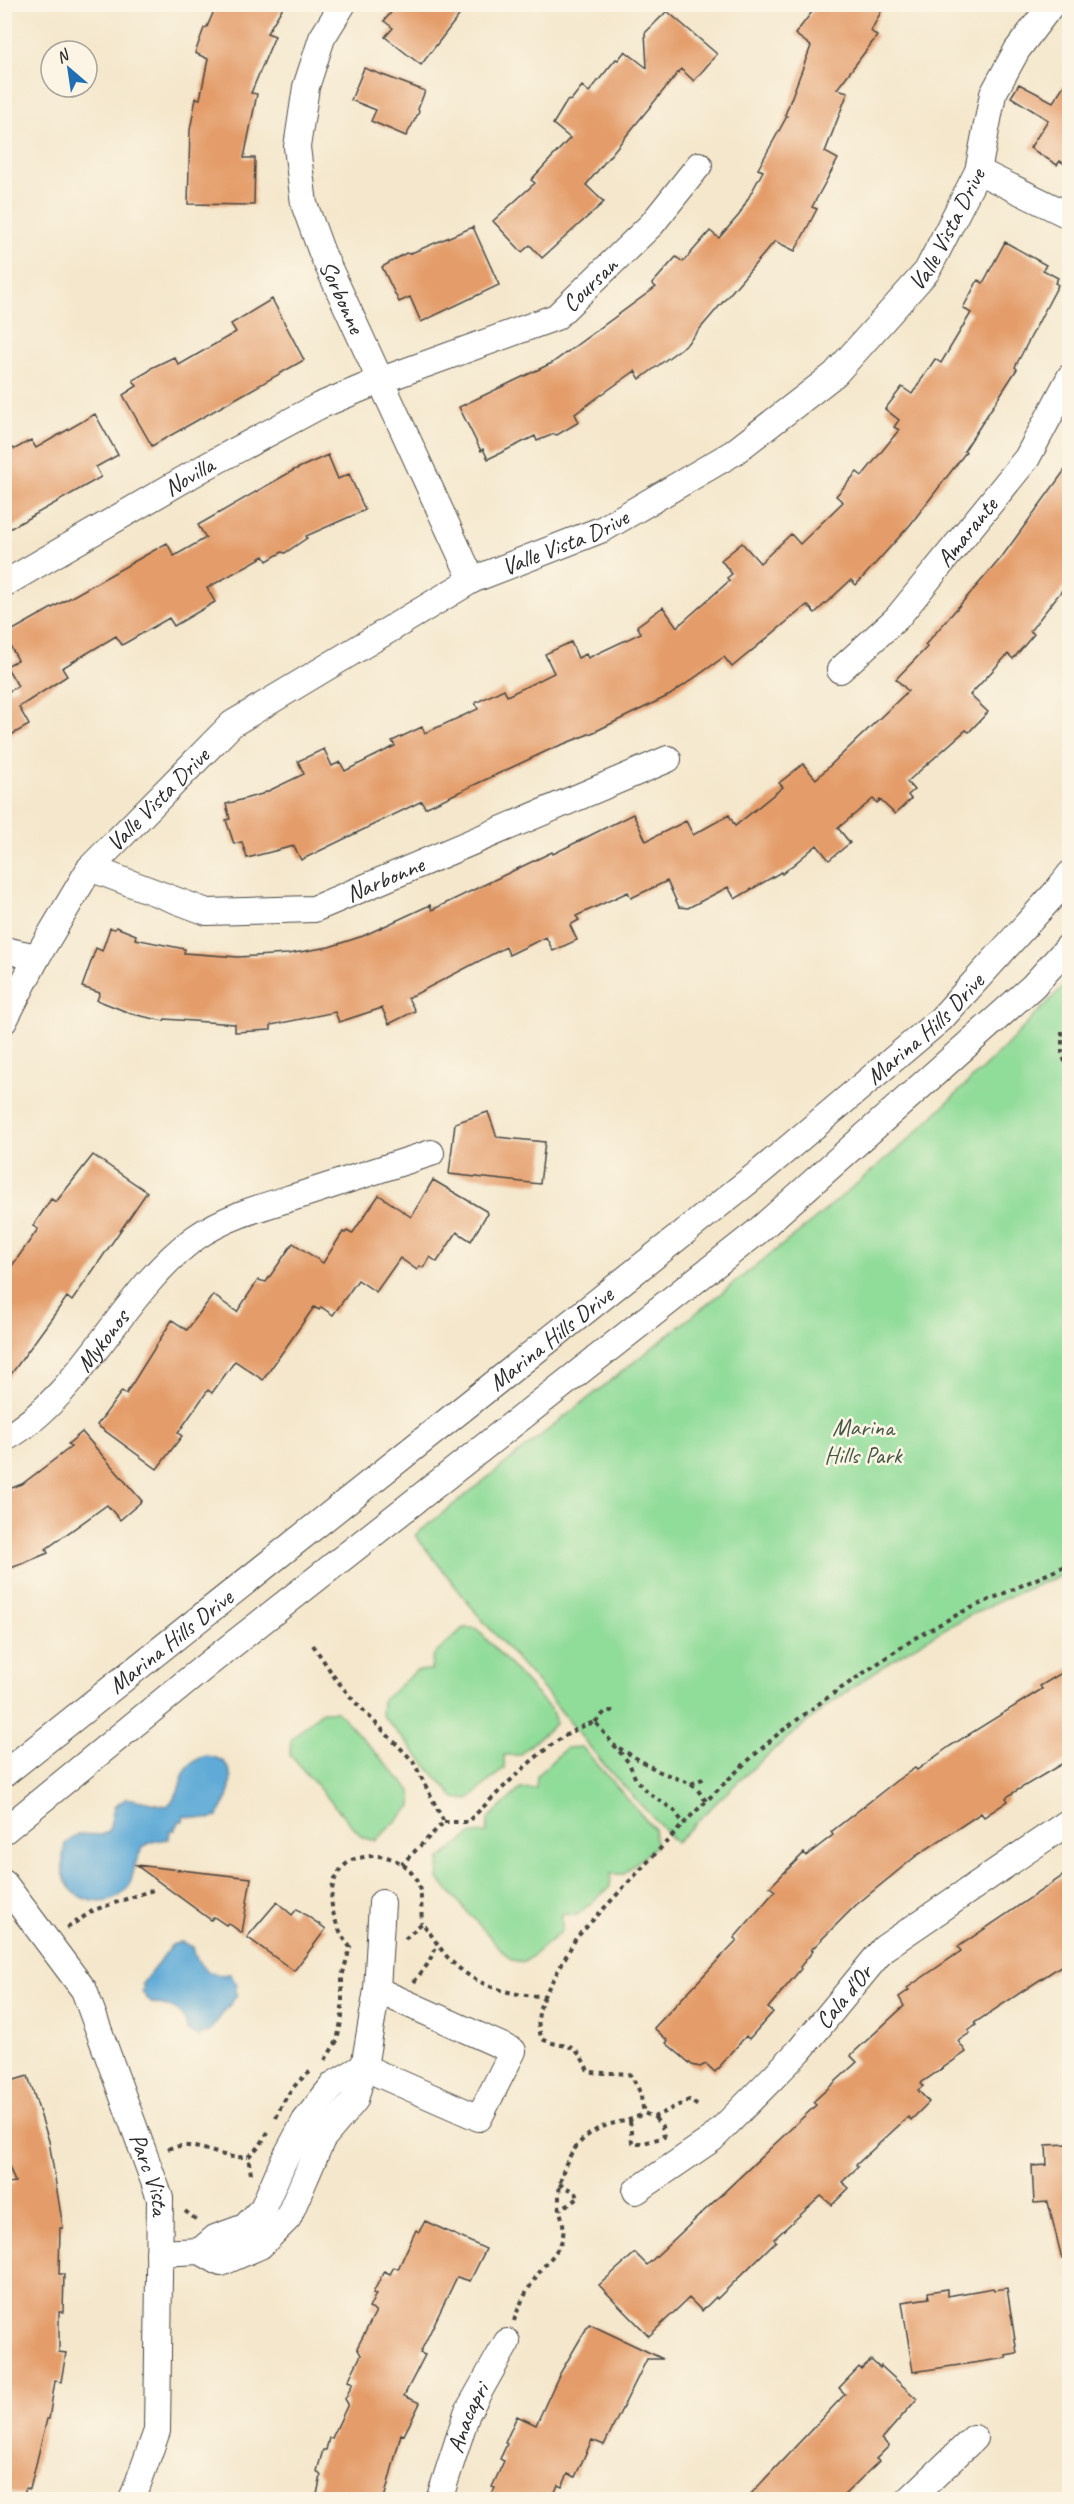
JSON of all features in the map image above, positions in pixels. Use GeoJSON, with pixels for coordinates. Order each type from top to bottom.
{"type":"FeatureCollection","features":[{"type":"Feature","properties":{"kind":"street","name":"Sorbonne"},"geometry":{"type":"LineString","coordinates":[[343,4],[322,38],[309,78],[297,147],[304,204],[322,253],[379,381],[472,580]]}},
{"type":"Feature","properties":{"kind":"street","name":"Valle Vista Drive"},"geometry":{"type":"LineString","coordinates":[[4,1021],[37,957],[90,868],[232,724],[472,580],[603,529],[733,453],[835,374],[927,271],[978,171],[993,94],[1017,50],[1052,4]]}},
{"type":"Feature","properties":{"kind":"street","name":"Coursan"},"geometry":{"type":"LineString","coordinates":[[379,381],[556,317],[652,224],[699,165]]}},
{"type":"Feature","properties":{"kind":"street"},"geometry":{"type":"LineString","coordinates":[[978,171],[1070,216]]}},
{"type":"Feature","properties":{"kind":"street","name":"Amarante"},"geometry":{"type":"LineString","coordinates":[[840,670],[897,618],[1027,458],[1070,377]]}},
{"type":"Feature","properties":{"kind":"street","name":"Novilla"},"geometry":{"type":"LineString","coordinates":[[4,584],[205,466],[319,406],[379,381]]}},
{"type":"Feature","properties":{"kind":"street","name":"Narbonne"},"geometry":{"type":"LineString","coordinates":[[90,868],[207,912],[314,909],[668,759]]}},
{"type":"Feature","properties":{"kind":"street","name":"Marina Hills Drive"},"geometry":{"type":"LineString","coordinates":[[4,1774],[760,1172],[941,1019],[1070,874]]}},
{"type":"Feature","properties":{"kind":"street","name":"Marina Hills Drive"},"geometry":{"type":"LineString","coordinates":[[4,1831],[208,1664],[757,1232],[1033,986],[1070,945]]}},
{"type":"Feature","properties":{"kind":"street"},"geometry":{"type":"LineString","coordinates":[[4,950],[37,957]]}},
{"type":"Feature","properties":{"kind":"street","name":"Mykonos"},"geometry":{"type":"LineString","coordinates":[[4,1439],[38,1414],[64,1387],[163,1267],[196,1237],[242,1213],[431,1153]]}},
{"type":"Feature","properties":{"kind":"street","name":"Cala d'Or"},"geometry":{"type":"LineString","coordinates":[[636,2191],[712,2139],[799,2051],[884,1948],[1070,1821]]}},
{"type":"Feature","properties":{"kind":"street","name":"Parc Vista"},"geometry":{"type":"LineString","coordinates":[[4,1883],[84,1990],[160,2198],[157,2431],[132,2499]]}},
{"type":"Feature","properties":{"kind":"street"},"geometry":{"type":"LineString","coordinates":[[159,2253],[200,2251],[215,2238],[245,2227],[263,2208],[283,2162],[305,2121],[334,2084],[363,2067],[377,1990],[382,1903]]}},
{"type":"Feature","properties":{"kind":"street"},"geometry":{"type":"LineString","coordinates":[[363,2067],[479,2118],[513,2051],[377,1990]]}},
{"type":"Feature","properties":{"kind":"street","name":"Anacapri"},"geometry":{"type":"LineString","coordinates":[[439,2499],[467,2413],[507,2342]]}},
{"type":"Feature","properties":{"kind":"street"},"geometry":{"type":"LineString","coordinates":[[909,2499],[974,2438]]}},
{"type":"Feature","properties":{"kind":"path"},"geometry":{"type":"LineString","coordinates":[[1062,1031],[1062,1053],[1070,1076]]}},
{"type":"Feature","properties":{"kind":"path"},"geometry":{"type":"LineString","coordinates":[[644,2113],[640,2092],[631,2075],[600,2074],[588,2070],[583,2058],[573,2048],[566,2044],[553,2044],[542,2039],[538,2028],[538,2012],[544,1996],[576,1938],[706,1801],[778,1734],[879,1661],[962,1612],[1070,1564]]}},
{"type":"Feature","properties":{"kind":"path"},"geometry":{"type":"LineString","coordinates":[[313,1645],[354,1701],[413,1761],[444,1822]]}},
{"type":"Feature","properties":{"kind":"path"},"geometry":{"type":"LineString","coordinates":[[402,1864],[444,1822],[466,1822],[554,1741],[580,1726],[595,1722],[606,1711],[616,1713]]}},
{"type":"Feature","properties":{"kind":"path"},"geometry":{"type":"LineString","coordinates":[[595,1722],[629,1763],[636,1780],[647,1792],[674,1810],[684,1824]]}},
{"type":"Feature","properties":{"kind":"path"},"geometry":{"type":"LineString","coordinates":[[617,1747],[658,1771],[690,1784],[706,1801]]}},
{"type":"Feature","properties":{"kind":"path"},"geometry":{"type":"LineString","coordinates":[[690,1784],[707,1777]]}},
{"type":"Feature","properties":{"kind":"path"},"geometry":{"type":"LineString","coordinates":[[324,2062],[337,2041],[342,2017],[342,1977],[350,1947],[341,1935],[330,1899],[337,1876],[351,1860],[387,1855],[406,1866],[420,1889],[422,1923],[465,1973],[486,1985],[522,1996],[544,1996]]}},
{"type":"Feature","properties":{"kind":"path"},"geometry":{"type":"LineString","coordinates":[[65,1929],[94,1910],[153,1890]]}},
{"type":"Feature","properties":{"kind":"path"},"geometry":{"type":"LineString","coordinates":[[399,1946],[422,1923]]}},
{"type":"Feature","properties":{"kind":"path"},"geometry":{"type":"LineString","coordinates":[[405,1980],[414,1983],[438,1944]]}},
{"type":"Feature","properties":{"kind":"path"},"geometry":{"type":"LineString","coordinates":[[276,2120],[281,2105],[300,2079],[316,2068]]}},
{"type":"Feature","properties":{"kind":"path"},"geometry":{"type":"LineString","coordinates":[[654,2117],[689,2100],[698,2106]]}},
{"type":"Feature","properties":{"kind":"path"},"geometry":{"type":"LineString","coordinates":[[630,2121],[632,2143],[644,2143],[664,2137],[662,2126],[654,2117],[644,2113]]}},
{"type":"Feature","properties":{"kind":"path"},"geometry":{"type":"LineString","coordinates":[[507,2342],[520,2301],[558,2249],[564,2233],[559,2184],[563,2165],[585,2137],[606,2125],[630,2121],[644,2113]]}},
{"type":"Feature","properties":{"kind":"path"},"geometry":{"type":"LineString","coordinates":[[170,2157],[168,2148],[183,2146],[206,2149],[226,2156],[248,2157],[261,2144],[271,2128]]}},
{"type":"Feature","properties":{"kind":"path"},"geometry":{"type":"LineString","coordinates":[[248,2157],[252,2175],[250,2185]]}},
{"type":"Feature","properties":{"kind":"path"},"geometry":{"type":"LineString","coordinates":[[559,2184],[575,2192],[579,2198],[560,2209]]}},
{"type":"Feature","properties":{"kind":"path"},"geometry":{"type":"LineString","coordinates":[[181,2204],[185,2211],[200,2222]]}},
{"type":"Feature","properties":{"kind":"green space","name":"Marina Hills Park"},"geometry":{"type":"Polygon","coordinates":[[[1069,980],[1069,1573],[1013,1595],[959,1621],[907,1651],[857,1684],[763,1759],[676,1843],[606,1767],[544,1690],[478,1615],[415,1535],[814,1220],[908,1140],[1003,1049],[1069,980]]]}},
{"type":"Feature","properties":{"kind":"green space"},"geometry":{"type":"Polygon","coordinates":[[[463,1628],[476,1628],[554,1713],[555,1724],[519,1755],[504,1755],[504,1768],[468,1800],[455,1798],[381,1714],[382,1701],[416,1671],[431,1670],[433,1656],[463,1628]]]}},
{"type":"Feature","properties":{"kind":"green space"},"geometry":{"type":"Polygon","coordinates":[[[322,1711],[337,1711],[412,1792],[412,1806],[375,1841],[362,1837],[290,1755],[291,1739],[322,1711]]]}},
{"type":"Feature","properties":{"kind":"green space"},"geometry":{"type":"Polygon","coordinates":[[[582,1747],[654,1829],[655,1846],[624,1874],[611,1874],[610,1887],[577,1915],[562,1914],[562,1931],[525,1962],[511,1960],[438,1879],[440,1859],[471,1834],[487,1833],[488,1819],[520,1789],[536,1788],[537,1775],[566,1748],[582,1747]]]}},
{"type":"Feature","properties":{"kind":"water"},"geometry":{"type":"Polygon","coordinates":[[[206,1756],[218,1759],[225,1764],[231,1780],[226,1799],[217,1817],[208,1819],[184,1816],[183,1821],[179,1821],[175,1826],[175,1830],[170,1830],[169,1839],[155,1841],[145,1846],[138,1856],[130,1883],[118,1897],[102,1902],[94,1901],[85,1899],[71,1889],[63,1873],[65,1844],[78,1834],[102,1835],[109,1831],[114,1807],[127,1798],[167,1806],[177,1792],[189,1766],[206,1756]]]}},
{"type":"Feature","properties":{"kind":"water"},"geometry":{"type":"Polygon","coordinates":[[[181,1942],[193,1947],[197,1960],[205,1969],[216,1974],[230,1974],[237,1985],[235,1991],[237,1995],[208,2033],[202,2033],[199,2037],[187,2031],[184,2018],[175,2010],[151,2003],[142,1992],[144,1988],[142,1984],[172,1945],[181,1942]]]}},
{"type":"Feature","properties":{"kind":"building"},"geometry":{"type":"Polygon","coordinates":[[[217,4],[285,4],[267,33],[275,36],[251,93],[257,94],[244,158],[255,158],[254,205],[188,204],[190,130],[196,98],[200,99],[208,59],[195,53],[204,28],[207,27],[217,4]]]}},
{"type":"Feature","properties":{"kind":"building"},"geometry":{"type":"Polygon","coordinates":[[[398,4],[468,4],[421,65],[385,37],[393,28],[384,21],[398,4]]]}},
{"type":"Feature","properties":{"kind":"building"},"geometry":{"type":"Polygon","coordinates":[[[818,4],[885,4],[871,31],[877,36],[837,89],[848,92],[825,152],[838,159],[812,207],[817,209],[795,251],[775,241],[687,344],[640,379],[635,371],[601,395],[575,414],[579,422],[557,435],[554,434],[537,441],[535,436],[488,459],[483,449],[481,451],[459,407],[552,363],[656,287],[652,284],[676,257],[683,262],[710,231],[719,238],[739,215],[763,171],[758,169],[787,116],[785,115],[811,46],[795,34],[818,4]]]}},
{"type":"Feature","properties":{"kind":"building"},"geometry":{"type":"Polygon","coordinates":[[[667,11],[717,54],[694,81],[681,69],[586,185],[604,202],[542,258],[530,245],[522,252],[493,221],[535,183],[531,180],[570,138],[553,124],[567,101],[571,100],[582,86],[589,92],[625,51],[647,68],[645,33],[667,11]]]}},
{"type":"Feature","properties":{"kind":"building"},"geometry":{"type":"Polygon","coordinates":[[[364,68],[425,91],[419,112],[406,136],[371,121],[376,110],[351,100],[364,68]]]}},
{"type":"Feature","properties":{"kind":"building"},"geometry":{"type":"Polygon","coordinates":[[[1070,76],[1070,167],[1060,161],[1057,165],[1030,148],[1048,120],[1011,97],[1019,84],[1053,102],[1070,76]]]}},
{"type":"Feature","properties":{"kind":"building"},"geometry":{"type":"Polygon","coordinates":[[[473,227],[499,285],[421,322],[410,297],[399,302],[382,267],[406,253],[409,254],[473,227]]]}},
{"type":"Feature","properties":{"kind":"building"},"geometry":{"type":"Polygon","coordinates":[[[1005,242],[1046,265],[1043,270],[1058,278],[1055,283],[1058,285],[1015,367],[1017,369],[964,451],[966,452],[910,525],[856,585],[851,580],[815,613],[807,605],[732,667],[724,657],[670,695],[594,732],[551,749],[425,808],[422,801],[301,860],[294,846],[247,858],[242,842],[234,844],[226,820],[230,819],[226,804],[262,794],[304,774],[298,761],[324,749],[332,766],[340,762],[345,771],[395,746],[392,741],[422,727],[425,733],[478,709],[475,703],[504,689],[507,696],[554,673],[545,654],[571,642],[578,658],[586,654],[588,658],[641,633],[637,626],[663,607],[677,627],[729,581],[727,578],[732,574],[721,560],[742,543],[760,563],[791,534],[800,544],[843,502],[836,496],[857,472],[862,476],[899,430],[894,427],[899,420],[885,409],[902,387],[912,394],[935,359],[941,363],[971,313],[963,308],[978,280],[983,283],[1005,242]]]}},
{"type":"Feature","properties":{"kind":"building"},"geometry":{"type":"Polygon","coordinates":[[[272,299],[304,360],[152,446],[123,395],[137,386],[133,380],[174,357],[179,365],[236,332],[231,324],[272,299]]]}},
{"type":"Feature","properties":{"kind":"building"},"geometry":{"type":"Polygon","coordinates":[[[95,414],[118,455],[96,467],[101,477],[4,532],[4,445],[15,449],[31,440],[36,448],[95,414]]]}},
{"type":"Feature","properties":{"kind":"building"},"geometry":{"type":"Polygon","coordinates":[[[328,455],[338,479],[349,474],[365,510],[306,536],[307,538],[285,553],[282,552],[267,561],[264,556],[207,588],[215,602],[174,626],[169,618],[122,645],[116,636],[62,668],[67,676],[19,707],[29,725],[4,739],[4,681],[10,691],[18,686],[6,666],[18,660],[4,635],[167,543],[174,556],[206,538],[198,525],[294,470],[328,455]]]}},
{"type":"Feature","properties":{"kind":"building"},"geometry":{"type":"Polygon","coordinates":[[[1070,463],[1070,580],[1030,631],[1034,634],[1013,659],[1008,654],[970,695],[988,712],[969,732],[966,730],[907,782],[914,790],[908,795],[911,799],[895,814],[880,800],[877,803],[873,799],[838,828],[850,843],[829,860],[817,845],[782,874],[781,872],[735,899],[728,887],[688,908],[679,907],[667,881],[631,898],[628,892],[576,916],[579,920],[570,925],[577,940],[553,951],[546,937],[509,955],[506,947],[408,998],[415,1011],[389,1024],[382,1008],[339,1022],[335,1012],[271,1025],[271,1030],[235,1032],[235,1024],[165,1019],[164,1021],[132,1014],[97,1000],[100,993],[82,987],[96,948],[102,951],[110,928],[115,929],[116,927],[136,935],[135,939],[185,949],[184,953],[238,957],[288,954],[329,947],[363,936],[430,905],[432,910],[633,814],[646,841],[686,821],[693,835],[729,815],[735,826],[783,787],[779,783],[803,764],[816,779],[908,691],[896,679],[927,647],[925,645],[1001,558],[1070,463]]]}},
{"type":"Feature","properties":{"kind":"building"},"geometry":{"type":"Polygon","coordinates":[[[488,1112],[497,1137],[545,1142],[540,1184],[449,1174],[455,1123],[488,1112]]]}},
{"type":"Feature","properties":{"kind":"building"},"geometry":{"type":"Polygon","coordinates":[[[93,1155],[147,1192],[72,1301],[67,1297],[4,1384],[4,1277],[38,1229],[33,1226],[51,1199],[56,1202],[93,1155]]]}},
{"type":"Feature","properties":{"kind":"building"},"geometry":{"type":"Polygon","coordinates":[[[433,1180],[486,1211],[487,1214],[471,1241],[457,1232],[437,1262],[430,1257],[423,1268],[420,1266],[417,1270],[400,1258],[376,1292],[358,1280],[333,1315],[321,1307],[319,1310],[314,1307],[263,1380],[235,1361],[212,1393],[208,1390],[178,1433],[182,1436],[157,1469],[97,1425],[122,1391],[126,1394],[172,1320],[187,1330],[213,1295],[237,1312],[258,1280],[266,1282],[293,1243],[323,1263],[343,1232],[347,1231],[352,1234],[379,1195],[411,1217],[433,1180]]]}},
{"type":"Feature","properties":{"kind":"building"},"geometry":{"type":"Polygon","coordinates":[[[82,1432],[142,1501],[120,1520],[107,1505],[46,1549],[48,1553],[4,1571],[4,1491],[22,1484],[71,1447],[68,1444],[82,1432]]]}},
{"type":"Feature","properties":{"kind":"building"},"geometry":{"type":"Polygon","coordinates":[[[1070,1668],[1070,1759],[1011,1794],[1006,1798],[1008,1801],[984,1817],[981,1813],[916,1856],[856,1905],[811,1950],[813,1951],[800,1967],[801,1969],[768,2008],[773,2012],[749,2039],[746,2036],[715,2072],[706,2064],[700,2067],[692,2065],[666,2043],[668,2041],[654,2028],[737,1940],[734,1938],[775,1891],[770,1887],[804,1853],[806,1856],[833,1835],[831,1832],[896,1781],[915,1768],[917,1770],[950,1746],[1042,1689],[1040,1686],[1070,1668]]]}},
{"type":"Feature","properties":{"kind":"building"},"geometry":{"type":"Polygon","coordinates":[[[136,1865],[251,1878],[242,1933],[214,1917],[211,1920],[136,1865]]]}},
{"type":"Feature","properties":{"kind":"building"},"geometry":{"type":"Polygon","coordinates":[[[1070,1871],[1070,1960],[974,2023],[976,2025],[968,2031],[970,2033],[958,2041],[966,2052],[921,2083],[923,2086],[918,2090],[929,2102],[911,2120],[908,2117],[856,2165],[858,2167],[842,2182],[849,2188],[832,2205],[821,2196],[774,2239],[776,2241],[717,2299],[716,2297],[702,2311],[689,2298],[649,2336],[599,2285],[635,2253],[647,2265],[816,2105],[813,2102],[857,2062],[851,2056],[852,2054],[904,2006],[899,1997],[909,1990],[907,1988],[961,1951],[958,1947],[1070,1871]]]}},
{"type":"Feature","properties":{"kind":"building"},"geometry":{"type":"Polygon","coordinates":[[[277,1902],[292,1915],[297,1909],[326,1929],[294,1971],[247,1937],[277,1902]]]}},
{"type":"Feature","properties":{"kind":"building"},"geometry":{"type":"Polygon","coordinates":[[[28,2076],[49,2141],[63,2228],[60,2228],[59,2274],[64,2274],[63,2312],[59,2312],[59,2352],[66,2353],[61,2382],[55,2381],[49,2419],[47,2419],[30,2489],[26,2488],[24,2495],[4,2490],[4,2184],[15,2182],[4,2153],[4,2083],[28,2076]]]}},
{"type":"Feature","properties":{"kind":"building"},"geometry":{"type":"Polygon","coordinates":[[[1070,2144],[1070,2258],[1062,2259],[1048,2202],[1034,2203],[1032,2166],[1047,2165],[1046,2145],[1070,2144]]]}},
{"type":"Feature","properties":{"kind":"building"},"geometry":{"type":"Polygon","coordinates":[[[425,2221],[486,2249],[470,2281],[457,2277],[420,2353],[425,2355],[404,2396],[420,2403],[404,2435],[401,2434],[384,2499],[316,2499],[321,2476],[317,2471],[323,2450],[326,2450],[329,2438],[332,2438],[348,2404],[345,2399],[353,2383],[348,2381],[361,2355],[357,2348],[376,2311],[369,2308],[376,2294],[373,2293],[384,2271],[390,2274],[394,2267],[398,2269],[416,2230],[419,2232],[425,2221]]]}},
{"type":"Feature","properties":{"kind":"building"},"geometry":{"type":"Polygon","coordinates":[[[993,2288],[994,2290],[1007,2288],[1017,2353],[1006,2355],[1006,2358],[913,2372],[902,2302],[929,2298],[928,2292],[947,2289],[947,2296],[993,2288]]]}},
{"type":"Feature","properties":{"kind":"building"},"geometry":{"type":"Polygon","coordinates":[[[589,2324],[663,2359],[647,2359],[604,2445],[592,2440],[575,2477],[568,2474],[562,2487],[558,2485],[552,2499],[489,2499],[504,2461],[500,2459],[507,2444],[505,2443],[517,2416],[536,2425],[559,2375],[589,2324]]]}},
{"type":"Feature","properties":{"kind":"building"},"geometry":{"type":"Polygon","coordinates":[[[871,2360],[880,2368],[881,2366],[917,2399],[882,2439],[889,2446],[876,2459],[879,2461],[840,2499],[746,2499],[845,2394],[839,2388],[859,2367],[861,2369],[871,2360]]]}}]}
